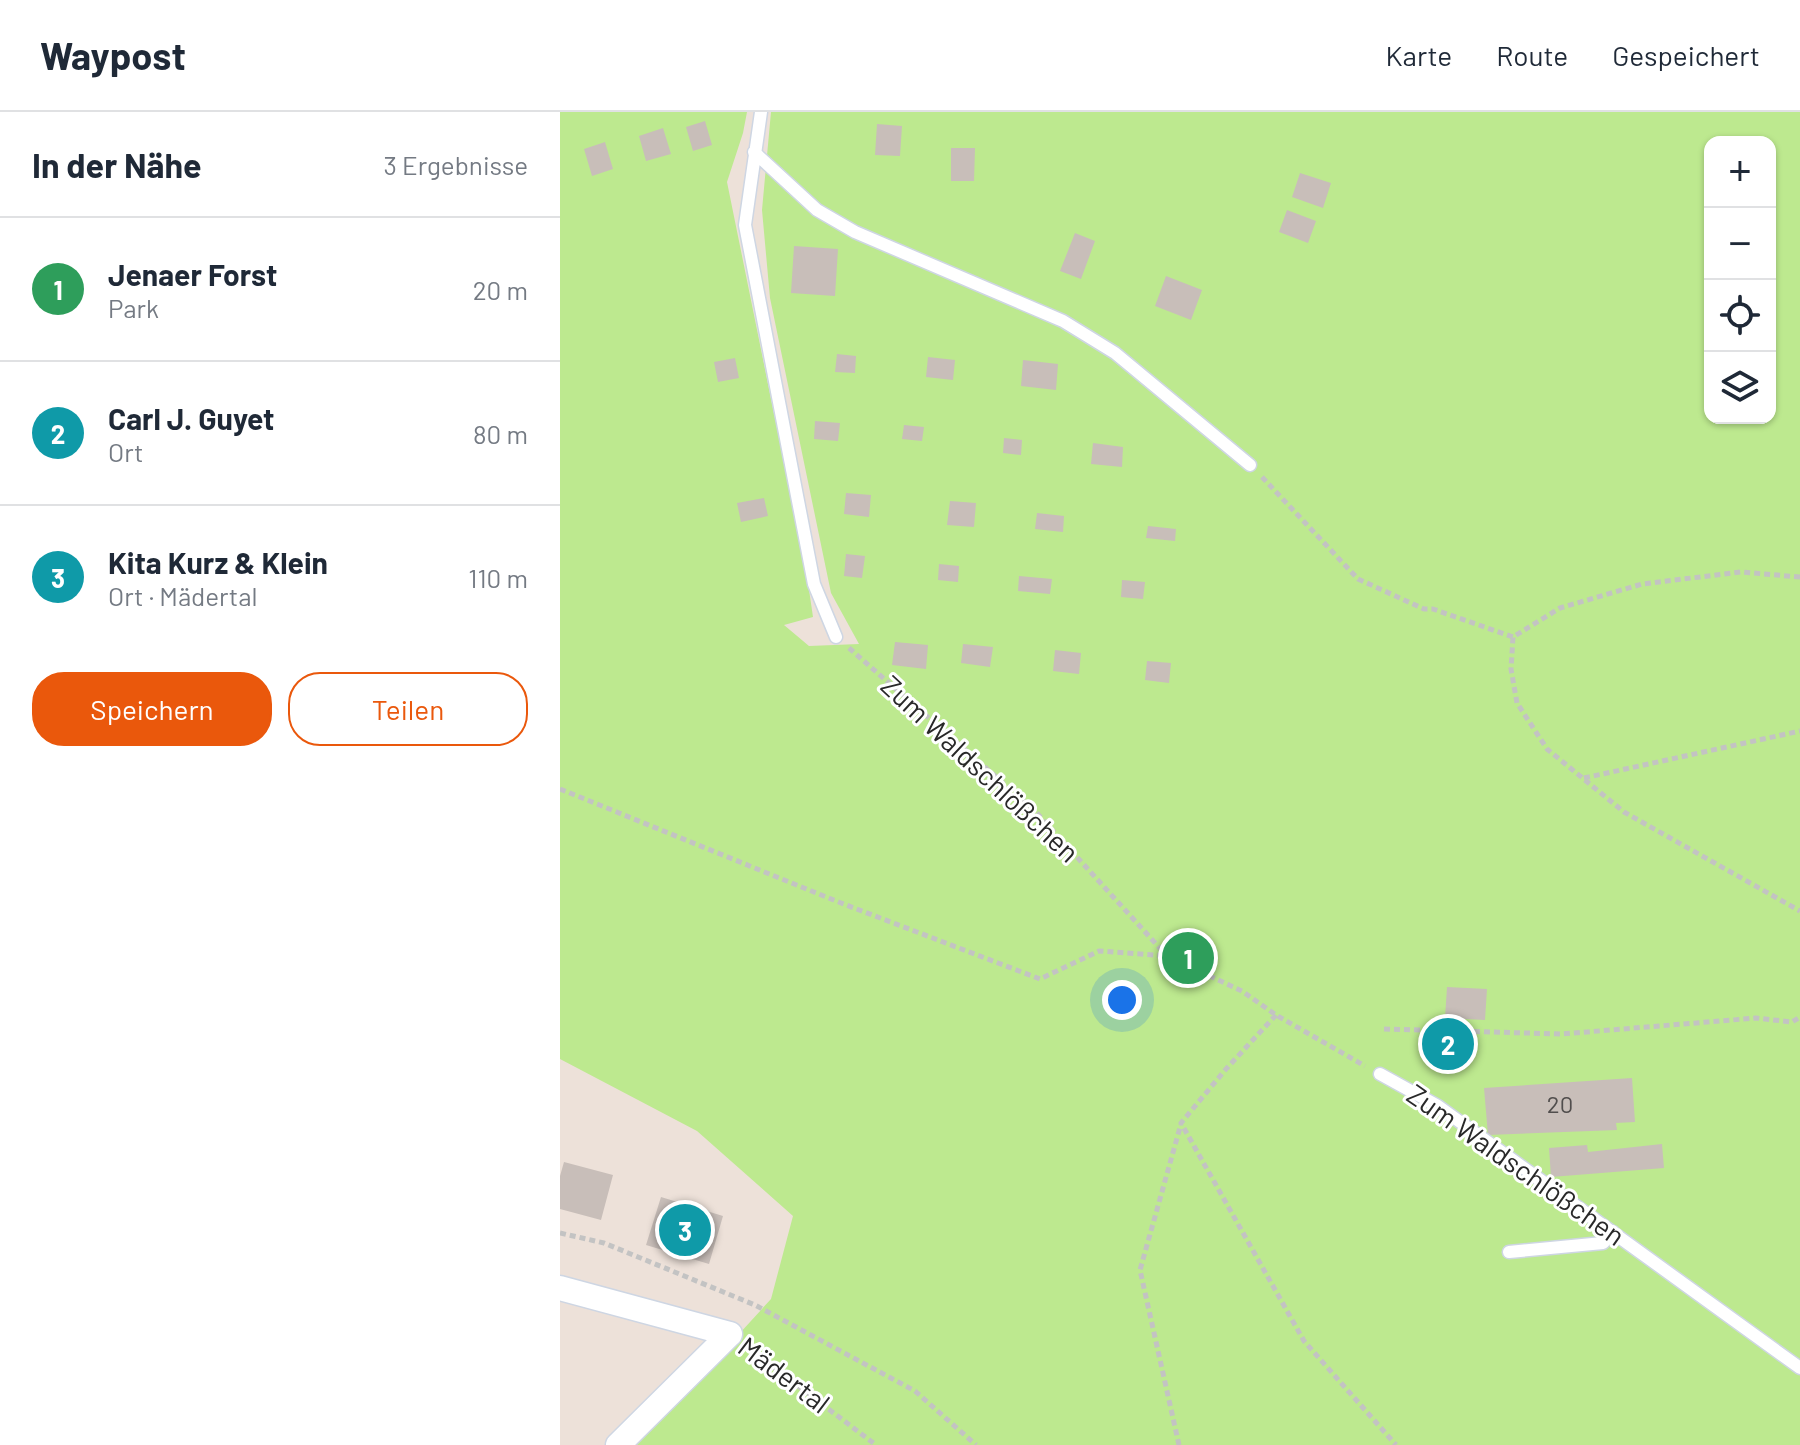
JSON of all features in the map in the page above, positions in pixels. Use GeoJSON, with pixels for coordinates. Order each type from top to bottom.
{"type":"FeatureCollection","features":[{"type":"Feature","properties":{"kind":"street","name":"Mädertal"},"geometry":{"type":"LineString","coordinates":[[560,1288],[730,1334]]}},
{"type":"Feature","properties":{"kind":"street","name":"Mädertal"},"geometry":{"type":"LineString","coordinates":[[618,1445],[730,1334]]}},
{"type":"Feature","properties":{"kind":"lane"},"geometry":{"type":"LineString","coordinates":[[761,112],[745,225],[814,584],[836,637]]}},
{"type":"Feature","properties":{"kind":"lane"},"geometry":{"type":"LineString","coordinates":[[754,152],[817,210],[855,232],[1063,321],[1115,353],[1250,465]]}},
{"type":"Feature","properties":{"kind":"lane","name":"Zum Waldschlößchen"},"geometry":{"type":"LineString","coordinates":[[1380,1074],[1438,1106],[1800,1368]]}},
{"type":"Feature","properties":{"kind":"lane"},"geometry":{"type":"LineString","coordinates":[[1509,1252],[1603,1243],[1613,1232]]}},
{"type":"Feature","properties":{"kind":"path"},"geometry":{"type":"LineString","coordinates":[[1250,465],[1358,579],[1424,609],[1433,609],[1513,637]]}},
{"type":"Feature","properties":{"kind":"path"},"geometry":{"type":"LineString","coordinates":[[1513,637],[1560,608],[1642,584],[1741,572],[1800,577]]}},
{"type":"Feature","properties":{"kind":"path","name":"Zum Waldschlößchen"},"geometry":{"type":"LineString","coordinates":[[836,637],[1035,811],[1167,956],[1242,991],[1276,1015],[1380,1074]]}},
{"type":"Feature","properties":{"kind":"path"},"geometry":{"type":"LineString","coordinates":[[1513,637],[1511,669],[1517,703],[1547,749],[1624,812],[1800,911]]}},
{"type":"Feature","properties":{"kind":"path"},"geometry":{"type":"LineString","coordinates":[[1583,778],[1800,731]]}},
{"type":"Feature","properties":{"kind":"path"},"geometry":{"type":"LineString","coordinates":[[560,789],[841,903],[1040,979],[1099,951],[1167,956]]}},
{"type":"Feature","properties":{"kind":"path"},"geometry":{"type":"LineString","coordinates":[[1179,1445],[1140,1270],[1181,1123],[1276,1015]]}},
{"type":"Feature","properties":{"kind":"path"},"geometry":{"type":"LineString","coordinates":[[1384,1029],[1562,1034],[1756,1018],[1792,1022],[1800,1017]]}},
{"type":"Feature","properties":{"kind":"path"},"geometry":{"type":"LineString","coordinates":[[1181,1123],[1304,1341],[1396,1445]]}},
{"type":"Feature","properties":{"kind":"path"},"geometry":{"type":"LineString","coordinates":[[560,1233],[604,1243],[755,1305],[915,1391],[976,1445]]}},
{"type":"Feature","properties":{"kind":"path","name":"Mädertal"},"geometry":{"type":"LineString","coordinates":[[730,1334],[876,1445]]}},
{"type":"Feature","properties":{"kind":"green space"},"geometry":{"type":"Polygon","coordinates":[[[560,112],[747,112],[727,182],[813,617],[784,625],[809,646],[859,644],[831,593],[770,298],[762,210],[771,112],[1800,112],[1800,1445],[632,1445],[652,1429],[771,1299],[793,1216],[697,1131],[560,1059],[560,112]]]}},
{"type":"Feature","properties":{"kind":"building"},"geometry":{"type":"Polygon","coordinates":[[[705,121],[712,145],[693,151],[686,127],[705,121]]]}},
{"type":"Feature","properties":{"kind":"building"},"geometry":{"type":"Polygon","coordinates":[[[877,124],[902,126],[900,156],[875,155],[877,124]]]}},
{"type":"Feature","properties":{"kind":"building"},"geometry":{"type":"Polygon","coordinates":[[[663,128],[671,154],[646,161],[639,136],[663,128]]]}},
{"type":"Feature","properties":{"kind":"building"},"geometry":{"type":"Polygon","coordinates":[[[605,142],[613,169],[592,176],[584,149],[605,142]]]}},
{"type":"Feature","properties":{"kind":"building"},"geometry":{"type":"Polygon","coordinates":[[[951,148],[975,148],[974,181],[951,181],[951,148]]]}},
{"type":"Feature","properties":{"kind":"building"},"geometry":{"type":"Polygon","coordinates":[[[1300,173],[1331,183],[1323,208],[1292,197],[1300,173]]]}},
{"type":"Feature","properties":{"kind":"building"},"geometry":{"type":"Polygon","coordinates":[[[1287,210],[1316,221],[1308,243],[1279,232],[1287,210]]]}},
{"type":"Feature","properties":{"kind":"building"},"geometry":{"type":"Polygon","coordinates":[[[1075,233],[1095,241],[1081,279],[1060,271],[1075,233]]]}},
{"type":"Feature","properties":{"kind":"building"},"geometry":{"type":"Polygon","coordinates":[[[794,246],[838,249],[835,296],[791,293],[794,246]]]}},
{"type":"Feature","properties":{"kind":"building"},"geometry":{"type":"Polygon","coordinates":[[[1166,276],[1202,290],[1191,320],[1155,306],[1166,276]]]}},
{"type":"Feature","properties":{"kind":"building"},"geometry":{"type":"Polygon","coordinates":[[[837,354],[856,356],[855,373],[835,372],[837,354]]]}},
{"type":"Feature","properties":{"kind":"building"},"geometry":{"type":"Polygon","coordinates":[[[928,357],[955,360],[953,380],[926,377],[928,357]]]}},
{"type":"Feature","properties":{"kind":"building"},"geometry":{"type":"Polygon","coordinates":[[[735,358],[739,378],[718,382],[714,362],[735,358]]]}},
{"type":"Feature","properties":{"kind":"building"},"geometry":{"type":"Polygon","coordinates":[[[1023,360],[1058,364],[1056,390],[1021,386],[1023,360]]]}},
{"type":"Feature","properties":{"kind":"building"},"geometry":{"type":"Polygon","coordinates":[[[815,421],[840,423],[838,441],[814,439],[815,421]]]}},
{"type":"Feature","properties":{"kind":"building"},"geometry":{"type":"Polygon","coordinates":[[[904,425],[924,427],[922,441],[902,439],[904,425]]]}},
{"type":"Feature","properties":{"kind":"building"},"geometry":{"type":"Polygon","coordinates":[[[1004,438],[1022,440],[1021,455],[1003,453],[1004,438]]]}},
{"type":"Feature","properties":{"kind":"building"},"geometry":{"type":"Polygon","coordinates":[[[1093,443],[1123,447],[1122,467],[1091,464],[1093,443]]]}},
{"type":"Feature","properties":{"kind":"building"},"geometry":{"type":"Polygon","coordinates":[[[846,493],[871,495],[869,517],[844,514],[846,493]]]}},
{"type":"Feature","properties":{"kind":"building"},"geometry":{"type":"Polygon","coordinates":[[[764,498],[768,516],[741,522],[737,503],[764,498]]]}},
{"type":"Feature","properties":{"kind":"building"},"geometry":{"type":"Polygon","coordinates":[[[950,501],[976,503],[974,527],[947,525],[950,501]]]}},
{"type":"Feature","properties":{"kind":"building"},"geometry":{"type":"Polygon","coordinates":[[[1037,513],[1064,516],[1063,532],[1035,529],[1037,513]]]}},
{"type":"Feature","properties":{"kind":"building"},"geometry":{"type":"Polygon","coordinates":[[[1148,526],[1176,529],[1175,541],[1146,538],[1148,526]]]}},
{"type":"Feature","properties":{"kind":"building"},"geometry":{"type":"Polygon","coordinates":[[[846,554],[865,556],[862,578],[844,576],[846,554]]]}},
{"type":"Feature","properties":{"kind":"building"},"geometry":{"type":"Polygon","coordinates":[[[939,564],[959,566],[958,582],[938,580],[939,564]]]}},
{"type":"Feature","properties":{"kind":"building"},"geometry":{"type":"Polygon","coordinates":[[[1019,576],[1052,579],[1050,594],[1018,591],[1019,576]]]}},
{"type":"Feature","properties":{"kind":"building"},"geometry":{"type":"Polygon","coordinates":[[[1122,580],[1145,582],[1143,599],[1121,597],[1122,580]]]}},
{"type":"Feature","properties":{"kind":"building"},"geometry":{"type":"Polygon","coordinates":[[[895,642],[928,645],[926,669],[892,665],[895,642]]]}},
{"type":"Feature","properties":{"kind":"building"},"geometry":{"type":"Polygon","coordinates":[[[963,644],[993,647],[990,667],[961,663],[963,644]]]}},
{"type":"Feature","properties":{"kind":"building"},"geometry":{"type":"Polygon","coordinates":[[[1055,650],[1081,653],[1079,674],[1053,671],[1055,650]]]}},
{"type":"Feature","properties":{"kind":"building"},"geometry":{"type":"Polygon","coordinates":[[[1147,661],[1171,663],[1169,683],[1145,680],[1147,661]]]}},
{"type":"Feature","properties":{"kind":"building"},"geometry":{"type":"Polygon","coordinates":[[[1447,987],[1487,989],[1485,1020],[1445,1018],[1447,987]]]}},
{"type":"Feature","properties":{"kind":"building"},"geometry":{"type":"Polygon","coordinates":[[[1632,1078],[1635,1122],[1616,1123],[1617,1130],[1488,1135],[1484,1088],[1632,1078]]]}},
{"type":"Feature","properties":{"kind":"building"},"geometry":{"type":"Polygon","coordinates":[[[1662,1144],[1664,1168],[1551,1177],[1549,1148],[1587,1145],[1588,1152],[1662,1144]]]}},
{"type":"Feature","properties":{"kind":"building"},"geometry":{"type":"Polygon","coordinates":[[[564,1162],[613,1175],[601,1220],[560,1209],[560,1176],[564,1162]]]}},
{"type":"Feature","properties":{"kind":"building"},"geometry":{"type":"Polygon","coordinates":[[[661,1197],[723,1216],[709,1264],[646,1245],[661,1197]]]}},
{"type":"Feature","properties":{"kind":"place","name":"Jenaer Forst"},"geometry":{"type":"Point","coordinates":[1188,958]}},
{"type":"Feature","properties":{"kind":"place","name":"Carl J. Guyet"},"geometry":{"type":"Point","coordinates":[1448,1044]}},
{"type":"Feature","properties":{"kind":"place","name":"Kita Kurz & Klein"},"geometry":{"type":"Point","coordinates":[685,1230]}}]}
